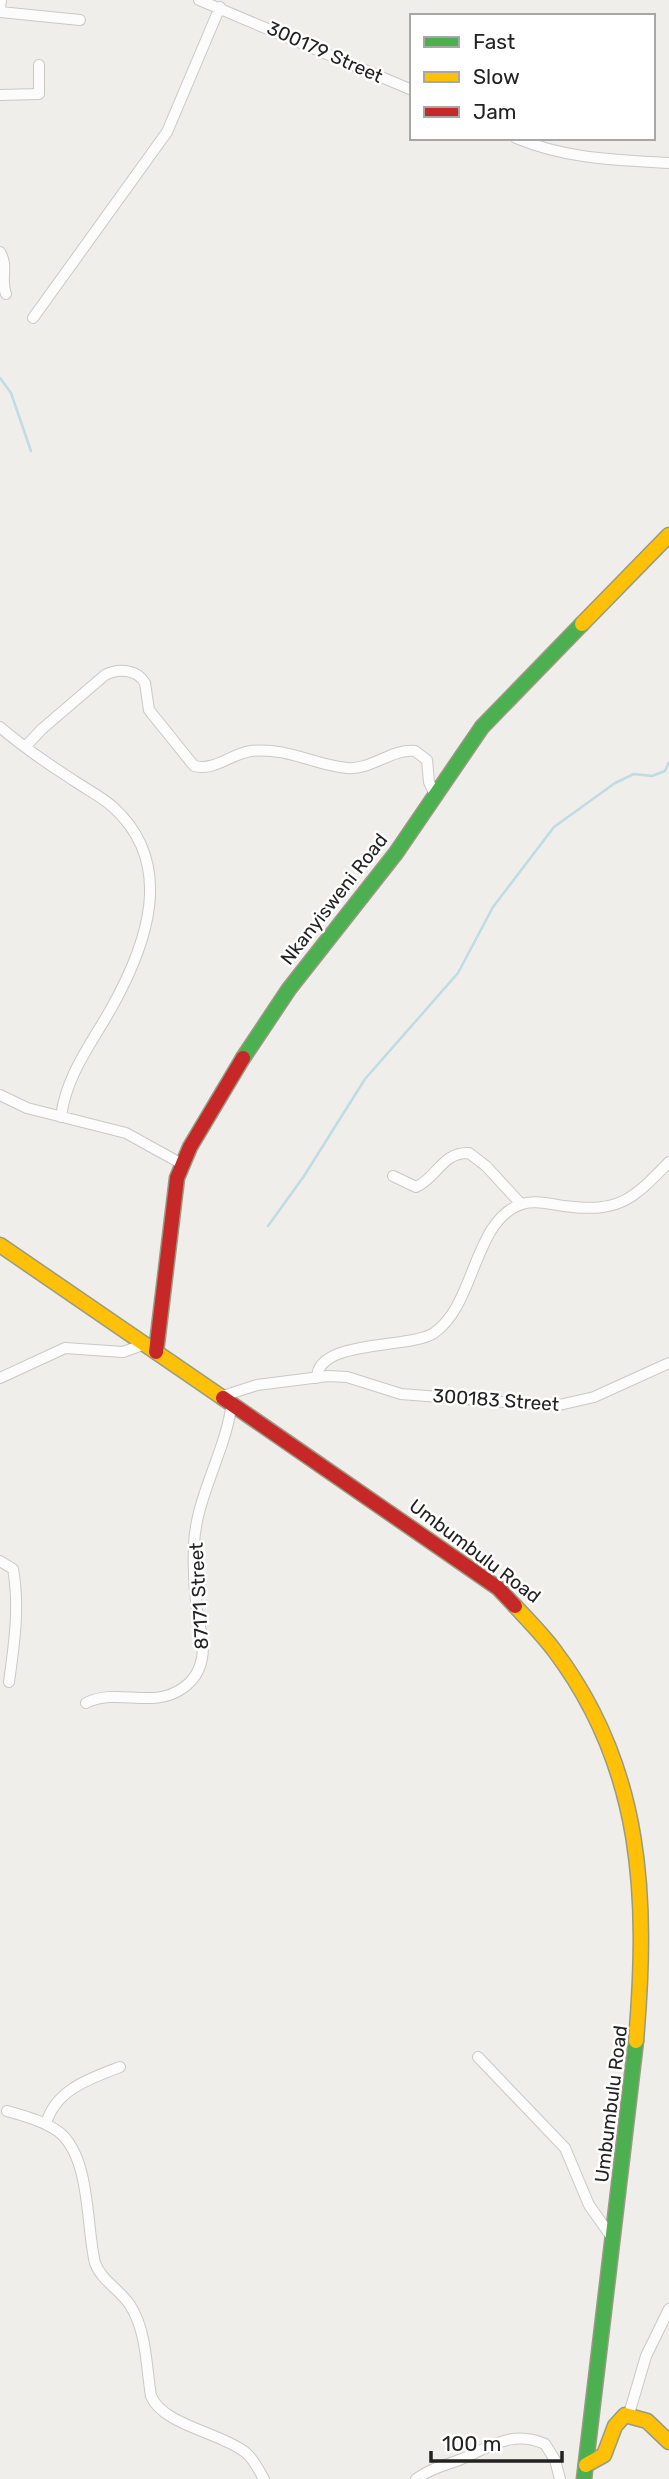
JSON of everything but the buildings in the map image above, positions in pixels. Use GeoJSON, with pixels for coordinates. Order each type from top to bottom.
{"type":"FeatureCollection","features":[{"type":"Feature","properties":{"kind":"main road","name":"Nkanyisweni Road"},"geometry":{"type":"LineString","coordinates":[[150,1348],[174,1197],[182,1164],[232,1074],[266,1021],[396,853],[495,712],[669,535]]}},
{"type":"Feature","properties":{"kind":"main road","name":"Umbumbulu Road"},"geometry":{"type":"LineString","coordinates":[[0,1245],[227,1399],[515,1602],[576,1667],[598,1699],[619,1741],[646,1830],[651,1899],[643,1996],[585,2472]]}},
{"type":"Feature","properties":{"kind":"main road"},"geometry":{"type":"LineString","coordinates":[[585,2472],[604,2455],[617,2422],[629,2414],[647,2421],[669,2442]]}},
{"type":"Feature","properties":{"kind":"street"},"geometry":{"type":"LineString","coordinates":[[1,0],[0,10],[80,20]]}},
{"type":"Feature","properties":{"kind":"street","name":"300179 Street"},"geometry":{"type":"LineString","coordinates":[[199,0],[410,89]]}},
{"type":"Feature","properties":{"kind":"street"},"geometry":{"type":"LineString","coordinates":[[33,318],[167,132],[220,7]]}},
{"type":"Feature","properties":{"kind":"street"},"geometry":{"type":"LineString","coordinates":[[0,96],[39,94],[39,65]]}},
{"type":"Feature","properties":{"kind":"street"},"geometry":{"type":"LineString","coordinates":[[522,140],[549,150],[592,159],[669,163]]}},
{"type":"Feature","properties":{"kind":"street"},"geometry":{"type":"LineString","coordinates":[[0,252],[7,267],[3,286],[6,294]]}},
{"type":"Feature","properties":{"kind":"street"},"geometry":{"type":"LineString","coordinates":[[25,747],[105,675],[113,671],[133,672],[145,682],[147,705],[153,718],[194,766],[212,766],[246,752],[267,751],[306,756],[348,768],[360,767],[400,751],[415,751],[427,760],[430,786],[435,794]]}},
{"type":"Feature","properties":{"kind":"street"},"geometry":{"type":"LineString","coordinates":[[0,727],[112,806],[139,842],[148,872],[150,910],[146,929],[113,1005],[67,1085],[61,1117]]}},
{"type":"Feature","properties":{"kind":"street"},"geometry":{"type":"LineString","coordinates":[[0,1095],[27,1108],[126,1133],[182,1164]]}},
{"type":"Feature","properties":{"kind":"street"},"geometry":{"type":"LineString","coordinates":[[393,1176],[416,1186],[425,1182],[448,1157],[469,1153],[486,1166],[521,1204]]}},
{"type":"Feature","properties":{"kind":"street"},"geometry":{"type":"LineString","coordinates":[[227,1399],[246,1387],[317,1378],[324,1363],[347,1350],[429,1336],[440,1328],[459,1303],[492,1230],[521,1204],[537,1202],[591,1209],[621,1205],[634,1198],[669,1162]]}},
{"type":"Feature","properties":{"kind":"street"},"geometry":{"type":"LineString","coordinates":[[0,1378],[65,1348],[123,1352],[150,1348]]}},
{"type":"Feature","properties":{"kind":"street","name":"300183 Street"},"geometry":{"type":"LineString","coordinates":[[317,1378],[346,1377],[401,1394],[555,1406],[594,1397],[669,1363]]}},
{"type":"Feature","properties":{"kind":"street","name":"87171 Street"},"geometry":{"type":"LineString","coordinates":[[86,1703],[104,1696],[161,1699],[186,1686],[198,1671],[203,1650],[195,1588],[194,1544],[200,1511],[227,1436],[227,1399]]}},
{"type":"Feature","properties":{"kind":"street"},"geometry":{"type":"LineString","coordinates":[[0,1561],[12,1569],[15,1583],[16,1625],[9,1682]]}},
{"type":"Feature","properties":{"kind":"street"},"geometry":{"type":"LineString","coordinates":[[478,2057],[565,2148],[589,2205],[614,2239]]}},
{"type":"Feature","properties":{"kind":"street"},"geometry":{"type":"LineString","coordinates":[[46,2124],[53,2105],[65,2094],[120,2067]]}},
{"type":"Feature","properties":{"kind":"street"},"geometry":{"type":"LineString","coordinates":[[8,2111],[46,2124],[61,2134],[74,2153],[88,2204],[95,2263],[126,2300],[137,2320],[154,2403],[166,2415],[210,2432],[243,2451],[264,2479]]}},
{"type":"Feature","properties":{"kind":"street"},"geometry":{"type":"LineString","coordinates":[[629,2414],[646,2356],[669,2310]]}},
{"type":"Feature","properties":{"kind":"street"},"geometry":{"type":"LineString","coordinates":[[416,2479],[435,2466],[467,2457],[488,2445],[521,2438],[536,2440],[551,2450],[560,2479]]}},
{"type":"Feature","properties":{"kind":"waterway"},"geometry":{"type":"LineString","coordinates":[[0,378],[11,393],[31,451]]}},
{"type":"Feature","properties":{"kind":"waterway"},"geometry":{"type":"LineString","coordinates":[[268,1226],[304,1176],[365,1079],[458,973],[493,907],[554,827],[615,783],[634,774],[652,776],[665,771],[669,762]]}},
{"type":"Feature","properties":{"kind":"traffic: fast"},"geometry":{"type":"LineString","coordinates":[[243,1058],[289,989],[396,853],[482,727],[582,624]]}},
{"type":"Feature","properties":{"kind":"traffic: fast"},"geometry":{"type":"LineString","coordinates":[[584,2479],[636,2041]]}},
{"type":"Feature","properties":{"kind":"traffic: slow"},"geometry":{"type":"LineString","coordinates":[[582,624],[669,535]]}},
{"type":"Feature","properties":{"kind":"traffic: slow"},"geometry":{"type":"LineString","coordinates":[[0,1245],[223,1398]]}},
{"type":"Feature","properties":{"kind":"traffic: slow"},"geometry":{"type":"LineString","coordinates":[[515,1606],[554,1650],[584,1695],[606,1741],[623,1789],[639,1886],[641,1937],[636,2041]]}},
{"type":"Feature","properties":{"kind":"traffic: slow"},"geometry":{"type":"LineString","coordinates":[[586,2465],[604,2455],[615,2426],[625,2415],[647,2421],[669,2442]]}},
{"type":"Feature","properties":{"kind":"traffic: jam"},"geometry":{"type":"LineString","coordinates":[[156,1352],[177,1178],[190,1147],[243,1058]]}},
{"type":"Feature","properties":{"kind":"traffic: jam"},"geometry":{"type":"LineString","coordinates":[[223,1398],[498,1588],[515,1606]]}}]}
